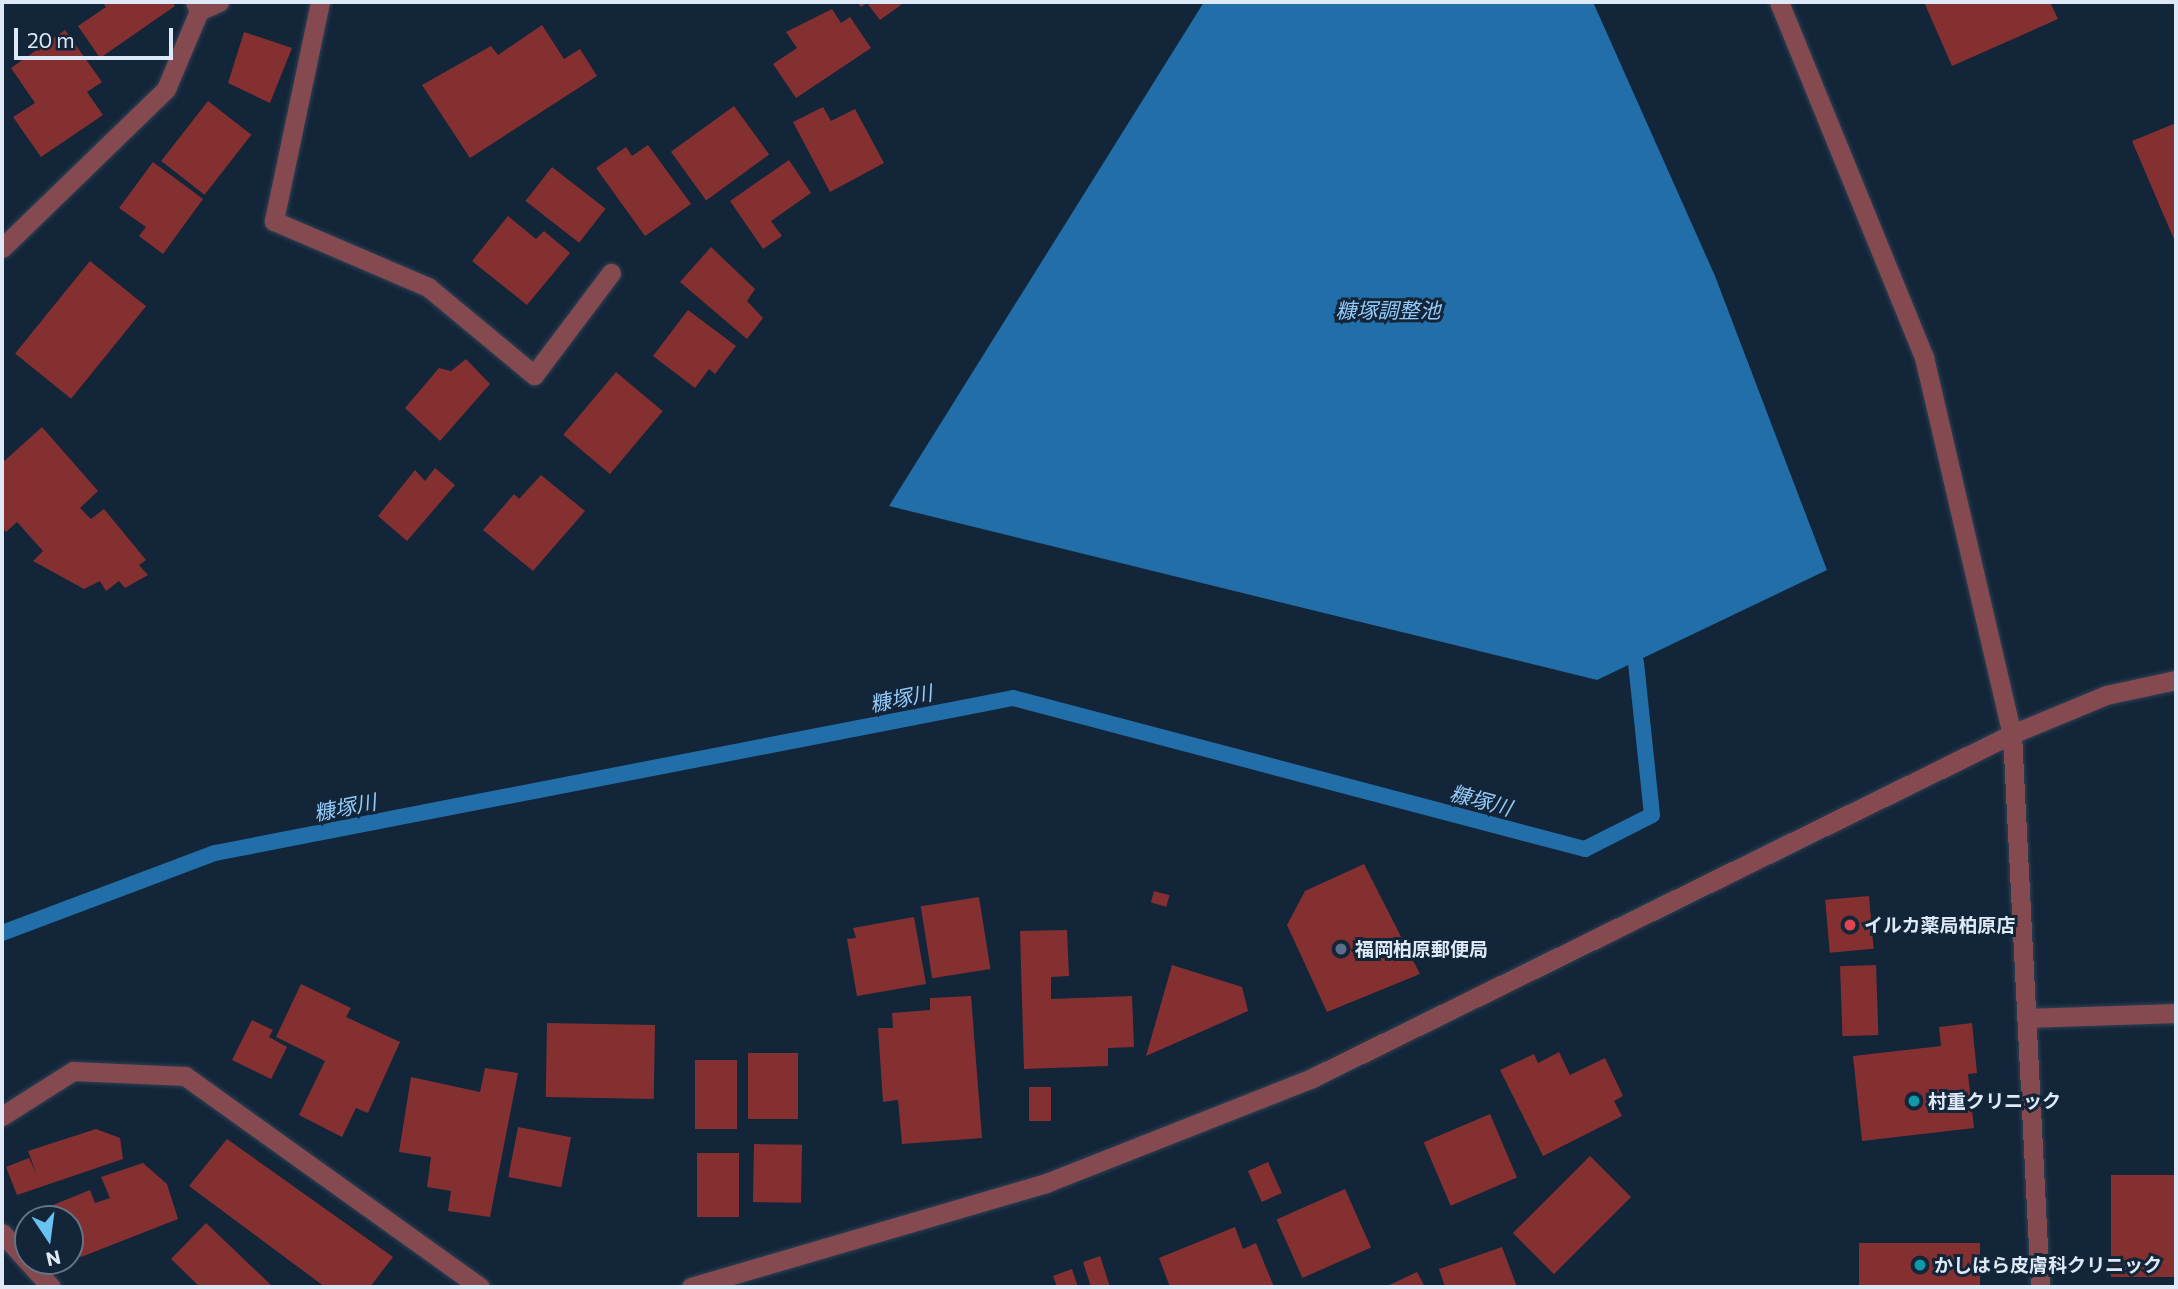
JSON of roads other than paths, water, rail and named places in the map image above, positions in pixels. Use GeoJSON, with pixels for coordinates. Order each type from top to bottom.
{"type":"FeatureCollection","features":[{"type":"Feature","properties":{"kind":"street"},"geometry":{"type":"LineString","coordinates":[[2,248],[166,89],[197,6],[219,2]]}},
{"type":"Feature","properties":{"kind":"street"},"geometry":{"type":"LineString","coordinates":[[320,2],[274,221],[428,287],[534,375],[611,273]]}},
{"type":"Feature","properties":{"kind":"street"},"geometry":{"type":"LineString","coordinates":[[1779,2],[1924,357],[2012,734],[2040,1287]]}},
{"type":"Feature","properties":{"kind":"street"},"geometry":{"type":"LineString","coordinates":[[691,1287],[1046,1184],[1312,1077],[2012,734],[2106,695],[2176,680]]}},
{"type":"Feature","properties":{"kind":"street"},"geometry":{"type":"LineString","coordinates":[[2026,1018],[2176,1013]]}},
{"type":"Feature","properties":{"kind":"street"},"geometry":{"type":"LineString","coordinates":[[2,1116],[73,1072],[185,1076],[480,1287]]}},
{"type":"Feature","properties":{"kind":"street"},"geometry":{"type":"LineString","coordinates":[[2,1233],[51,1287]]}},
{"type":"Feature","properties":{"kind":"water","name":"糠塚調整池"},"geometry":{"type":"Polygon","coordinates":[[[1204,2],[1593,2],[1715,276],[1827,570],[1597,680],[889,506],[1204,2]]]}},
{"type":"Feature","properties":{"kind":"waterway","name":"糠塚川"},"geometry":{"type":"LineString","coordinates":[[2,933],[215,853],[1013,698],[1585,849],[1652,815],[1636,662]]}},
{"type":"Feature","properties":{"kind":"place","name":"イルカ薬局柏原店"},"geometry":{"type":"Point","coordinates":[1850,925]}},
{"type":"Feature","properties":{"kind":"place","name":"福岡柏原郵便局"},"geometry":{"type":"Point","coordinates":[1341,949]}},
{"type":"Feature","properties":{"kind":"place","name":"村重クリニック"},"geometry":{"type":"Point","coordinates":[1914,1101]}},
{"type":"Feature","properties":{"kind":"place","name":"かしはら皮膚科クリニック"},"geometry":{"type":"Point","coordinates":[1920,1265]}}]}
